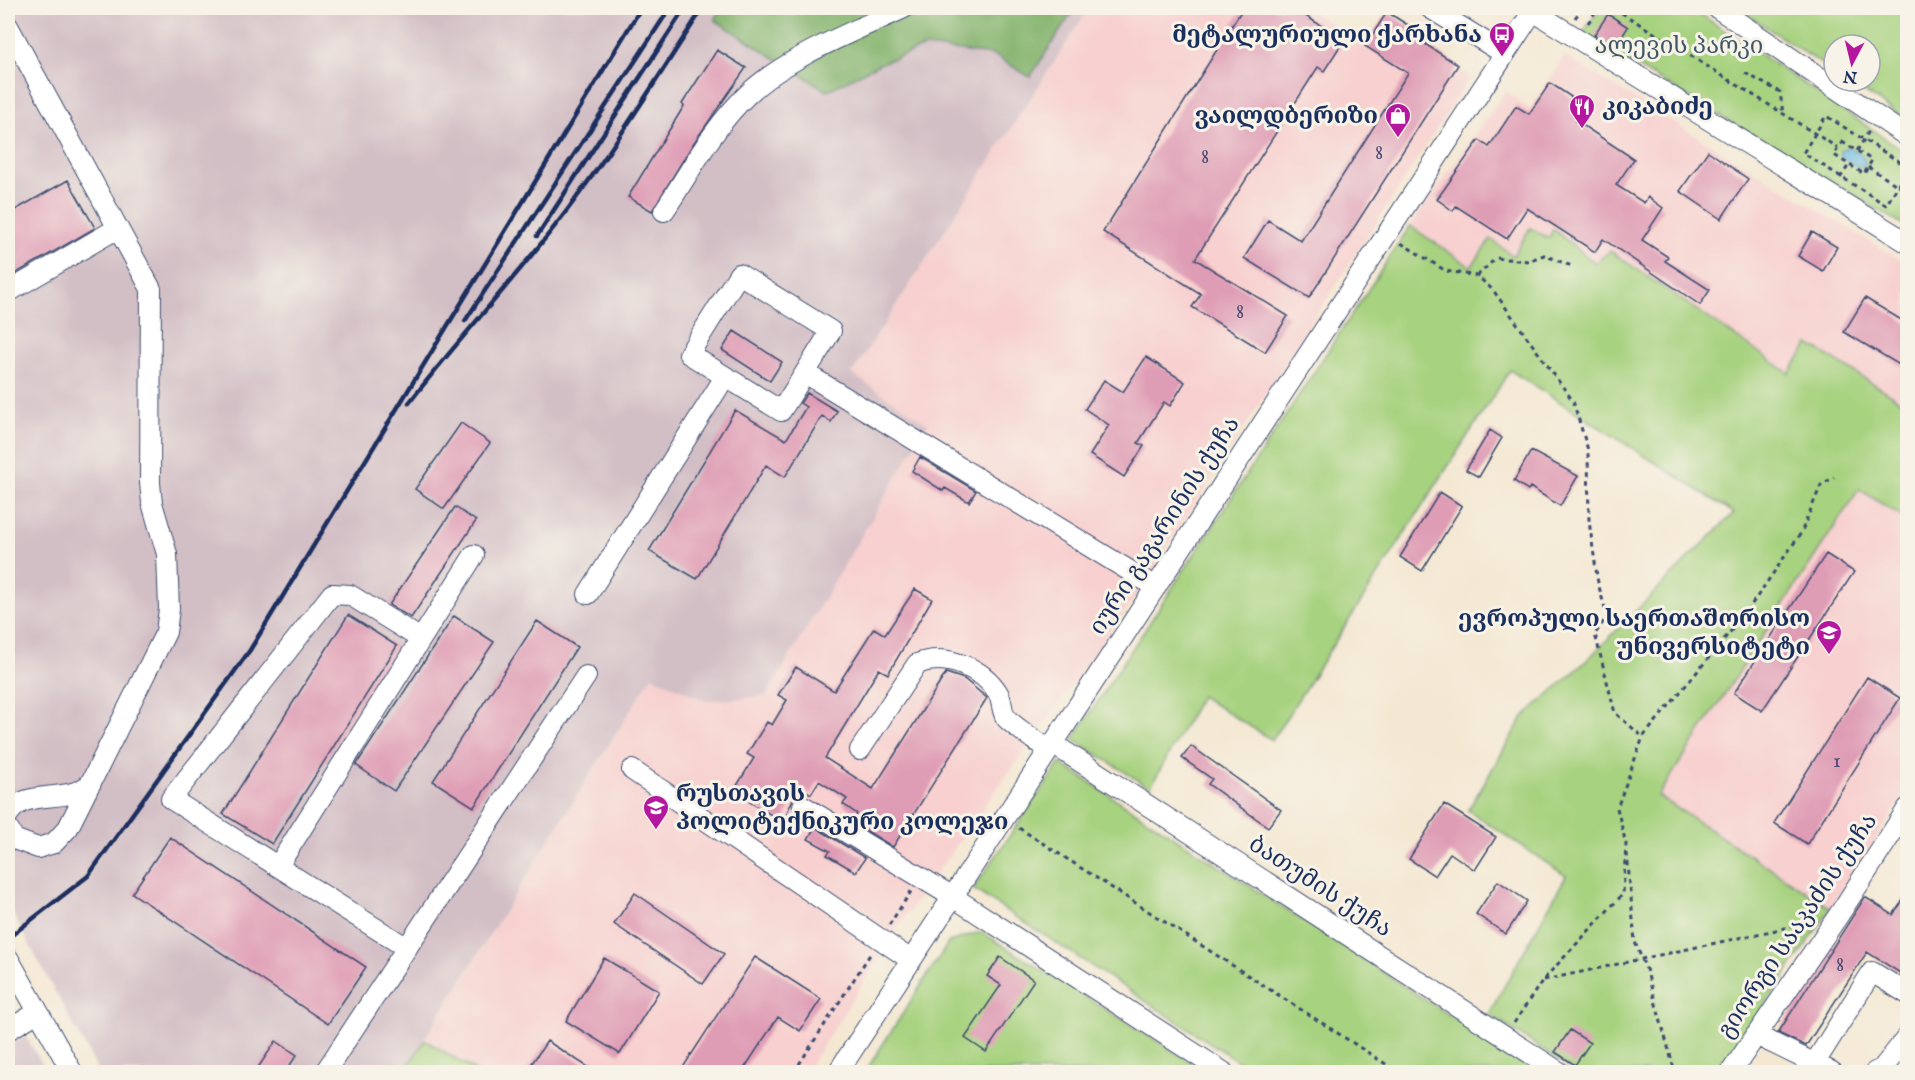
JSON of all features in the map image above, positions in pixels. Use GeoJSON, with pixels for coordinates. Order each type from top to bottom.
{"type":"FeatureCollection","features":[{"type":"Feature","properties":{"kind":"street"},"geometry":{"type":"LineString","coordinates":[[664,212],[726,117],[748,93],[801,57],[904,8]]}},
{"type":"Feature","properties":{"kind":"street"},"geometry":{"type":"LineString","coordinates":[[1430,8],[1505,54]]}},
{"type":"Feature","properties":{"kind":"street"},"geometry":{"type":"LineString","coordinates":[[1532,8],[1908,243]]}},
{"type":"Feature","properties":{"kind":"street","name":"იური გაგარინის ქუჩა"},"geometry":{"type":"LineString","coordinates":[[838,1072],[1505,54],[1532,8]]}},
{"type":"Feature","properties":{"kind":"street"},"geometry":{"type":"LineString","coordinates":[[1717,8],[1908,137]]}},
{"type":"Feature","properties":{"kind":"street"},"geometry":{"type":"LineString","coordinates":[[8,26],[151,289],[150,483],[152,503],[167,554],[168,620],[161,646],[68,828],[54,843],[38,848],[29,847],[14,839],[8,829]]}},
{"type":"Feature","properties":{"kind":"street"},"geometry":{"type":"LineString","coordinates":[[8,292],[118,228]]}},
{"type":"Feature","properties":{"kind":"street"},"geometry":{"type":"LineString","coordinates":[[739,274],[831,331],[805,373],[781,411],[689,354],[739,274]]}},
{"type":"Feature","properties":{"kind":"street"},"geometry":{"type":"LineString","coordinates":[[805,373],[1156,587]]}},
{"type":"Feature","properties":{"kind":"street"},"geometry":{"type":"LineString","coordinates":[[588,594],[725,377]]}},
{"type":"Feature","properties":{"kind":"street"},"geometry":{"type":"LineString","coordinates":[[278,866],[474,555]]}},
{"type":"Feature","properties":{"kind":"street"},"geometry":{"type":"LineString","coordinates":[[407,948],[171,799],[332,594],[350,595],[421,639]]}},
{"type":"Feature","properties":{"kind":"street","name":"ბათუმის ქუჩა"},"geometry":{"type":"LineString","coordinates":[[860,750],[916,664],[930,658],[944,659],[981,676],[998,694],[1005,717],[1559,1072]]}},
{"type":"Feature","properties":{"kind":"street"},"geometry":{"type":"LineString","coordinates":[[326,1072],[586,676]]}},
{"type":"Feature","properties":{"kind":"street"},"geometry":{"type":"LineString","coordinates":[[632,770],[911,960]]}},
{"type":"Feature","properties":{"kind":"street"},"geometry":{"type":"LineString","coordinates":[[8,815],[22,801],[76,794],[91,783]]}},
{"type":"Feature","properties":{"kind":"street"},"geometry":{"type":"LineString","coordinates":[[803,806],[953,897],[1223,1072]]}},
{"type":"Feature","properties":{"kind":"street","name":"გიორგი სააკაძის ქუჩა"},"geometry":{"type":"LineString","coordinates":[[1731,1072],[1838,916],[1908,808]]}},
{"type":"Feature","properties":{"kind":"street"},"geometry":{"type":"LineString","coordinates":[[8,958],[72,1072]]}},
{"type":"Feature","properties":{"kind":"street"},"geometry":{"type":"LineString","coordinates":[[1756,1035],[1818,1070],[1872,972],[1908,994]]}},
{"type":"Feature","properties":{"kind":"street"},"geometry":{"type":"LineString","coordinates":[[8,1030],[38,1012]]}},
{"type":"Feature","properties":{"kind":"street"},"geometry":{"type":"LineString","coordinates":[[1875,1072],[1882,1069],[1908,1036]]}},
{"type":"Feature","properties":{"kind":"path"},"geometry":{"type":"LineString","coordinates":[[1614,8],[1838,148]]}},
{"type":"Feature","properties":{"kind":"path"},"geometry":{"type":"LineString","coordinates":[[1745,73],[1780,92],[1783,114]]}},
{"type":"Feature","properties":{"kind":"path"},"geometry":{"type":"LineString","coordinates":[[1826,116],[1908,169],[1886,205],[1803,153],[1815,134],[1826,116]]}},
{"type":"Feature","properties":{"kind":"path"},"geometry":{"type":"LineString","coordinates":[[1857,151],[1878,117]]}},
{"type":"Feature","properties":{"kind":"path"},"geometry":{"type":"LineString","coordinates":[[1842,142],[1872,160],[1864,174],[1834,155],[1838,148],[1842,142]]}},
{"type":"Feature","properties":{"kind":"path"},"geometry":{"type":"LineString","coordinates":[[1868,167],[1908,192]]}},
{"type":"Feature","properties":{"kind":"path"},"geometry":{"type":"LineString","coordinates":[[1387,234],[1446,271],[1477,276],[1493,290],[1573,401],[1588,450],[1589,520],[1598,583],[1607,616],[1595,634],[1615,712],[1643,737]]}},
{"type":"Feature","properties":{"kind":"path"},"geometry":{"type":"LineString","coordinates":[[1477,276],[1496,258],[1528,261],[1544,255],[1574,267]]}},
{"type":"Feature","properties":{"kind":"path"},"geometry":{"type":"LineString","coordinates":[[1675,1072],[1635,942],[1626,844],[1617,808],[1643,737],[1745,614],[1801,533],[1821,485],[1834,477]]}},
{"type":"Feature","properties":{"kind":"path"},"geometry":{"type":"LineString","coordinates":[[1004,818],[1398,1072]]}},
{"type":"Feature","properties":{"kind":"path"},"geometry":{"type":"LineString","coordinates":[[1505,1037],[1542,981],[1623,894],[1626,844]]}},
{"type":"Feature","properties":{"kind":"path"},"geometry":{"type":"LineString","coordinates":[[794,1072],[920,877]]}},
{"type":"Feature","properties":{"kind":"path"},"geometry":{"type":"LineString","coordinates":[[1542,981],[1838,916]]}},
{"type":"Feature","properties":{"kind":"shaded area"},"geometry":{"type":"Polygon","coordinates":[[[8,8],[1089,8],[852,374],[928,424],[766,696],[706,701],[652,676],[404,1072],[99,1072],[8,905],[8,8]]]}},
{"type":"Feature","properties":{"kind":"shaded area"},"geometry":{"type":"Polygon","coordinates":[[[1089,8],[1306,8],[1372,49],[1388,25],[1470,77],[1135,597],[905,917],[806,1072],[477,1072],[425,1040],[652,676],[706,701],[908,455],[928,425],[852,375],[1089,8]]]}},
{"type":"Feature","properties":{"kind":"shaded area"},"geometry":{"type":"Polygon","coordinates":[[[1564,56],[1907,264],[1907,405],[1809,344],[1790,373],[1610,251],[1595,263],[1553,229],[1550,238],[1513,256],[1471,267],[1410,226],[1506,91],[1530,110],[1564,56]]]}},
{"type":"Feature","properties":{"kind":"shaded area","name":"ევროპული საერთაშორისო უნივერსიტეტი"},"geometry":{"type":"Polygon","coordinates":[[[1859,489],[1907,520],[1907,791],[1831,908],[1658,796],[1859,489]]]}},
{"type":"Feature","properties":{"kind":"shaded area"},"geometry":{"type":"Polygon","coordinates":[[[25,1035],[47,1072],[8,1072],[8,1046],[25,1035]]]}},
{"type":"Feature","properties":{"kind":"green space"},"geometry":{"type":"Polygon","coordinates":[[[722,8],[1075,8],[1030,77],[994,55],[925,47],[881,63],[827,91],[715,20],[722,8]]]}},
{"type":"Feature","properties":{"kind":"green space","name":"ალევის პარკი"},"geometry":{"type":"Polygon","coordinates":[[[1600,8],[1691,8],[1907,153],[1907,227],[1582,34],[1600,8]]]}},
{"type":"Feature","properties":{"kind":"green space"},"geometry":{"type":"Polygon","coordinates":[[[1737,8],[1907,8],[1907,120],[1866,93],[1882,93],[1882,33],[1822,33],[1822,64],[1737,8]]]}},
{"type":"Feature","properties":{"kind":"green space"},"geometry":{"type":"Polygon","coordinates":[[[1410,226],[1471,267],[1491,239],[1513,256],[1530,228],[1549,238],[1553,229],[1595,263],[1610,251],[1789,373],[1809,344],[1907,405],[1907,520],[1859,489],[1658,796],[1831,908],[1719,1072],[1576,1072],[1489,1014],[1566,876],[1468,810],[1523,717],[1581,666],[1734,513],[1510,370],[1272,740],[1201,696],[1150,788],[1073,739],[1410,226]]]}},
{"type":"Feature","properties":{"kind":"green space"},"geometry":{"type":"Polygon","coordinates":[[[1060,763],[1537,1072],[1255,1072],[973,889],[1060,763]]]}},
{"type":"Feature","properties":{"kind":"green space"},"geometry":{"type":"Polygon","coordinates":[[[981,932],[1207,1072],[865,1072],[949,942],[981,932]]]}},
{"type":"Feature","properties":{"kind":"green space"},"geometry":{"type":"Polygon","coordinates":[[[425,1040],[477,1072],[404,1072],[425,1040]]]}},
{"type":"Feature","properties":{"kind":"water"},"geometry":{"type":"Polygon","coordinates":[[[1848,147],[1864,157],[1865,165],[1858,167],[1841,157],[1841,150],[1848,147]]]}},
{"type":"Feature","properties":{"kind":"building"},"geometry":{"type":"Polygon","coordinates":[[[1243,8],[1293,8],[1344,40],[1324,71],[1318,67],[1195,259],[1288,316],[1265,352],[1192,307],[1201,294],[1103,232],[1243,8]]]}},
{"type":"Feature","properties":{"kind":"building"},"geometry":{"type":"Polygon","coordinates":[[[1387,12],[1429,38],[1425,44],[1458,65],[1309,298],[1244,258],[1268,220],[1301,241],[1408,73],[1365,46],[1387,12]]]}},
{"type":"Feature","properties":{"kind":"building"},"geometry":{"type":"Polygon","coordinates":[[[1608,14],[1628,27],[1615,48],[1594,35],[1608,14]]]}},
{"type":"Feature","properties":{"kind":"building"},"geometry":{"type":"Polygon","coordinates":[[[717,50],[746,68],[693,144],[652,211],[628,197],[684,106],[682,104],[717,50]]]}},
{"type":"Feature","properties":{"kind":"building"},"geometry":{"type":"Polygon","coordinates":[[[1550,83],[1585,106],[1576,121],[1634,159],[1616,185],[1644,203],[1648,197],[1663,208],[1642,240],[1668,257],[1665,261],[1710,290],[1700,305],[1603,239],[1595,252],[1527,208],[1507,239],[1456,206],[1453,211],[1437,199],[1479,140],[1489,147],[1516,106],[1529,114],[1550,83]]]}},
{"type":"Feature","properties":{"kind":"building"},"geometry":{"type":"Polygon","coordinates":[[[1708,151],[1748,179],[1721,219],[1680,191],[1708,151]]]}},
{"type":"Feature","properties":{"kind":"building"},"geometry":{"type":"Polygon","coordinates":[[[68,180],[95,228],[8,278],[8,214],[68,180]]]}},
{"type":"Feature","properties":{"kind":"building"},"geometry":{"type":"Polygon","coordinates":[[[1812,232],[1837,247],[1823,271],[1798,256],[1812,232]]]}},
{"type":"Feature","properties":{"kind":"building"},"geometry":{"type":"Polygon","coordinates":[[[1865,298],[1908,324],[1908,370],[1844,332],[1865,298]]]}},
{"type":"Feature","properties":{"kind":"building"},"geometry":{"type":"Polygon","coordinates":[[[734,331],[782,362],[770,381],[722,350],[734,331]]]}},
{"type":"Feature","properties":{"kind":"building"},"geometry":{"type":"Polygon","coordinates":[[[1146,357],[1185,382],[1170,406],[1164,402],[1138,443],[1144,446],[1124,477],[1090,455],[1109,425],[1085,409],[1104,380],[1123,392],[1146,357]]]}},
{"type":"Feature","properties":{"kind":"building"},"geometry":{"type":"Polygon","coordinates":[[[807,393],[837,411],[831,422],[822,416],[785,477],[766,465],[697,579],[649,551],[735,410],[786,440],[806,407],[800,403],[807,393]]]}},
{"type":"Feature","properties":{"kind":"building"},"geometry":{"type":"Polygon","coordinates":[[[461,423],[490,443],[444,509],[415,489],[461,423]]]}},
{"type":"Feature","properties":{"kind":"building"},"geometry":{"type":"Polygon","coordinates":[[[1490,430],[1502,438],[1479,477],[1466,470],[1490,430]]]}},
{"type":"Feature","properties":{"kind":"building"},"geometry":{"type":"Polygon","coordinates":[[[1531,451],[1578,476],[1560,506],[1530,487],[1528,490],[1514,481],[1531,451]]]}},
{"type":"Feature","properties":{"kind":"building"},"geometry":{"type":"Polygon","coordinates":[[[920,457],[976,491],[969,502],[945,488],[943,491],[912,471],[920,457]]]}},
{"type":"Feature","properties":{"kind":"building"},"geometry":{"type":"Polygon","coordinates":[[[1440,492],[1462,506],[1422,571],[1400,557],[1440,492]]]}},
{"type":"Feature","properties":{"kind":"building"},"geometry":{"type":"Polygon","coordinates":[[[455,507],[476,521],[411,618],[389,605],[455,507]]]}},
{"type":"Feature","properties":{"kind":"building"},"geometry":{"type":"Polygon","coordinates":[[[1826,554],[1854,572],[1762,711],[1734,693],[1826,554]]]}},
{"type":"Feature","properties":{"kind":"building"},"geometry":{"type":"Polygon","coordinates":[[[915,589],[932,599],[888,674],[879,669],[825,758],[873,789],[946,673],[964,679],[987,698],[893,847],[852,822],[857,814],[843,804],[847,799],[819,781],[811,794],[803,789],[793,799],[783,822],[733,792],[754,758],[747,754],[767,722],[772,725],[787,700],[778,695],[796,667],[834,691],[874,628],[885,635],[915,589]]]}},
{"type":"Feature","properties":{"kind":"building"},"geometry":{"type":"Polygon","coordinates":[[[348,615],[397,646],[272,844],[223,814],[348,615]]]}},
{"type":"Feature","properties":{"kind":"building"},"geometry":{"type":"Polygon","coordinates":[[[454,616],[494,642],[394,791],[356,765],[454,616]]]}},
{"type":"Feature","properties":{"kind":"building"},"geometry":{"type":"Polygon","coordinates":[[[537,621],[577,647],[474,807],[433,781],[537,621]]]}},
{"type":"Feature","properties":{"kind":"building"},"geometry":{"type":"Polygon","coordinates":[[[1867,677],[1900,698],[1807,844],[1774,823],[1867,677]]]}},
{"type":"Feature","properties":{"kind":"building"},"geometry":{"type":"Polygon","coordinates":[[[1191,746],[1281,810],[1268,827],[1208,784],[1212,779],[1182,758],[1191,746]]]}},
{"type":"Feature","properties":{"kind":"building"},"geometry":{"type":"Polygon","coordinates":[[[1444,804],[1496,837],[1475,870],[1450,853],[1435,876],[1409,859],[1444,804]]]}},
{"type":"Feature","properties":{"kind":"building"},"geometry":{"type":"Polygon","coordinates":[[[815,827],[865,858],[856,872],[827,855],[830,851],[808,839],[815,827]]]}},
{"type":"Feature","properties":{"kind":"building"},"geometry":{"type":"Polygon","coordinates":[[[170,837],[366,967],[328,1024],[132,893],[170,837]]]}},
{"type":"Feature","properties":{"kind":"building"},"geometry":{"type":"Polygon","coordinates":[[[1498,881],[1527,901],[1506,934],[1476,914],[1498,881]]]}},
{"type":"Feature","properties":{"kind":"building"},"geometry":{"type":"Polygon","coordinates":[[[635,893],[724,954],[703,984],[614,924],[635,893]]]}},
{"type":"Feature","properties":{"kind":"building"},"geometry":{"type":"Polygon","coordinates":[[[1908,893],[1908,978],[1867,952],[1806,1046],[1778,1033],[1865,897],[1893,915],[1908,893]]]}},
{"type":"Feature","properties":{"kind":"building"},"geometry":{"type":"Polygon","coordinates":[[[755,957],[821,999],[800,1031],[778,1017],[742,1072],[680,1072],[755,957]]]}},
{"type":"Feature","properties":{"kind":"building"},"geometry":{"type":"Polygon","coordinates":[[[1000,957],[1034,980],[986,1052],[965,1038],[1001,985],[987,976],[1000,957]]]}},
{"type":"Feature","properties":{"kind":"building"},"geometry":{"type":"Polygon","coordinates":[[[604,958],[659,991],[620,1054],[566,1021],[604,958]]]}},
{"type":"Feature","properties":{"kind":"building"},"geometry":{"type":"Polygon","coordinates":[[[1570,1030],[1590,1043],[1575,1065],[1555,1052],[1570,1030]]]}},
{"type":"Feature","properties":{"kind":"building"},"geometry":{"type":"Polygon","coordinates":[[[276,1041],[297,1055],[285,1072],[255,1072],[276,1041]]]}},
{"type":"Feature","properties":{"kind":"building"},"geometry":{"type":"Polygon","coordinates":[[[547,1041],[596,1072],[526,1072],[547,1041]]]}},
{"type":"Feature","properties":{"kind":"railway"},"geometry":{"type":"LineString","coordinates":[[8,938],[88,876],[250,650],[641,8]]}},
{"type":"Feature","properties":{"kind":"railway"},"geometry":{"type":"LineString","coordinates":[[465,321],[670,8]]}},
{"type":"Feature","properties":{"kind":"railway"},"geometry":{"type":"LineString","coordinates":[[537,236],[685,8]]}},
{"type":"Feature","properties":{"kind":"railway"},"geometry":{"type":"LineString","coordinates":[[409,403],[568,209],[621,135],[703,8]]}},
{"type":"Feature","properties":{"kind":"place","name":"მეტალურიული ქარხანა"},"geometry":{"type":"Point","coordinates":[1502,58]}},
{"type":"Feature","properties":{"kind":"place","name":"კიკაბიძე"},"geometry":{"type":"Point","coordinates":[1582,130]}},
{"type":"Feature","properties":{"kind":"place","name":"ვაილდბერიზი"},"geometry":{"type":"Point","coordinates":[1398,139]}},
{"type":"Feature","properties":{"kind":"place","name":"ევროპული საერთაშორისო უნივერსიტეტი"},"geometry":{"type":"Point","coordinates":[1829,656]}},
{"type":"Feature","properties":{"kind":"place","name":"რუსთავის პოლიტექნიკური კოლეჯი"},"geometry":{"type":"Point","coordinates":[656,831]}}]}
